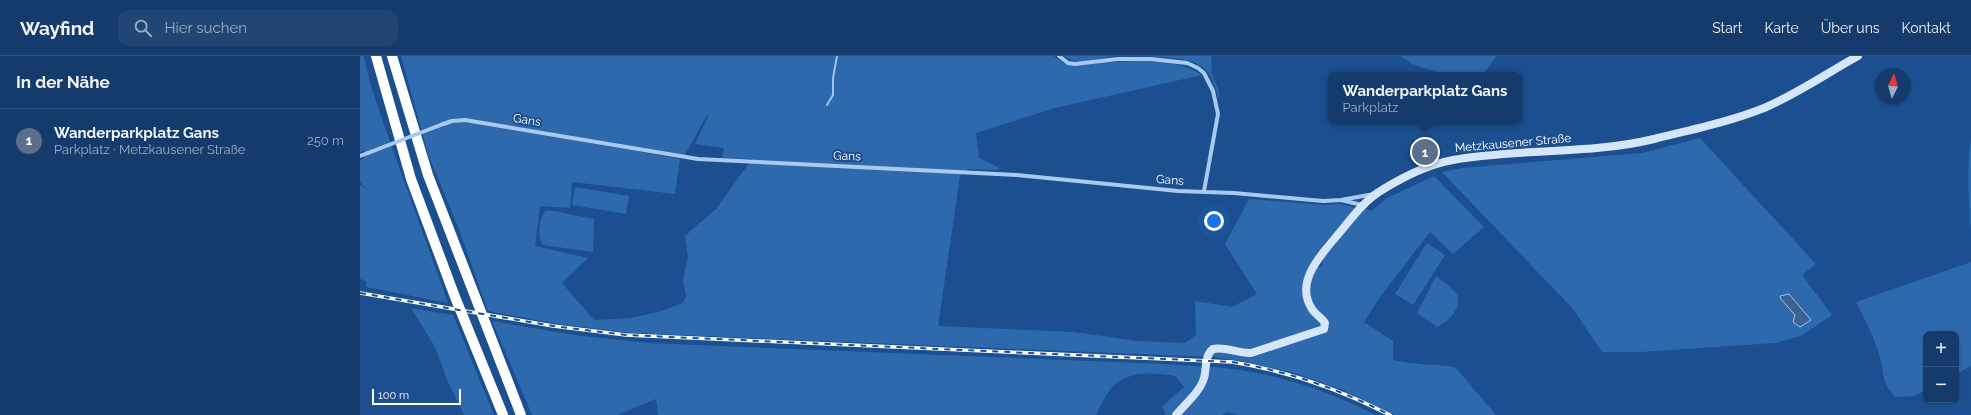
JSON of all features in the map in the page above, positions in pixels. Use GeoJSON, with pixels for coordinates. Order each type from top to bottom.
{"type":"FeatureCollection","features":[{"type":"Feature","properties":{"kind":"highway"},"geometry":{"type":"LineString","coordinates":[[376,56],[411,178],[455,297],[503,415]]}},
{"type":"Feature","properties":{"kind":"highway"},"geometry":{"type":"LineString","coordinates":[[392,56],[428,175],[520,415]]}},
{"type":"Feature","properties":{"kind":"street"},"geometry":{"type":"LineString","coordinates":[[1059,56],[1068,63],[1075,64],[1118,59],[1174,61],[1194,66],[1204,74],[1213,91],[1218,114],[1204,192]]}},
{"type":"Feature","properties":{"kind":"street","name":"Metzkausener Straße"},"geometry":{"type":"LineString","coordinates":[[1176,415],[1201,385],[1204,378],[1207,356],[1213,349],[1220,348],[1240,353],[1251,353],[1324,329],[1325,323],[1312,308],[1307,299],[1305,287],[1308,277],[1319,258],[1364,206],[1377,194],[1428,167],[1452,160],[1620,145],[1707,125],[1764,108],[1858,56]]}},
{"type":"Feature","properties":{"kind":"street","name":"Gans"},"geometry":{"type":"LineString","coordinates":[[360,156],[443,124],[452,121],[465,120],[698,160],[1010,174],[1178,191],[1297,200],[1341,200],[1377,194]]}},
{"type":"Feature","properties":{"kind":"street","name":"Gans"},"geometry":{"type":"LineString","coordinates":[[1341,200],[1364,206]]}},
{"type":"Feature","properties":{"kind":"shaded area"},"geometry":{"type":"Polygon","coordinates":[[[360,56],[364,56],[370,83],[389,139],[448,303],[366,287],[366,281],[360,279],[360,185],[365,188],[360,182],[360,161],[365,157],[365,150],[360,152],[360,56]]]}},
{"type":"Feature","properties":{"kind":"shaded area"},"geometry":{"type":"Polygon","coordinates":[[[401,56],[1054,56],[1063,63],[1075,65],[1153,61],[1179,65],[1202,75],[1055,108],[976,133],[979,158],[998,167],[999,170],[968,169],[960,176],[938,326],[1074,332],[1137,341],[1185,343],[1196,335],[1195,301],[1232,307],[1257,294],[1225,244],[1249,199],[1325,205],[1341,204],[1356,208],[1324,244],[1311,266],[1322,267],[1323,258],[1365,208],[1371,211],[1387,198],[1434,176],[1484,227],[1453,254],[1430,232],[1380,297],[1364,322],[1393,341],[1393,360],[1408,363],[1455,367],[1496,415],[1394,415],[1343,390],[1295,373],[1242,361],[1212,357],[631,333],[559,324],[488,311],[460,232],[428,154],[401,56]],[[707,115],[685,155],[530,132],[680,159],[675,194],[572,182],[570,208],[540,206],[535,246],[588,258],[562,283],[594,320],[631,318],[658,312],[683,303],[686,296],[683,280],[688,257],[685,236],[716,209],[752,159],[722,158],[724,148],[695,144],[708,116],[707,115]]]}},
{"type":"Feature","properties":{"kind":"shaded area"},"geometry":{"type":"Polygon","coordinates":[[[1064,56],[1115,56],[1089,61],[1076,61],[1064,56]]]}},
{"type":"Feature","properties":{"kind":"shaded area"},"geometry":{"type":"Polygon","coordinates":[[[1147,56],[1211,56],[1212,75],[1219,91],[1219,99],[1211,77],[1201,66],[1187,60],[1147,56]]]}},
{"type":"Feature","properties":{"kind":"shaded area"},"geometry":{"type":"Polygon","coordinates":[[[1401,56],[1497,56],[1484,72],[1436,72],[1412,64],[1401,56]]]}},
{"type":"Feature","properties":{"kind":"shaded area"},"geometry":{"type":"Polygon","coordinates":[[[1700,138],[1816,264],[1802,275],[1832,315],[1801,336],[1775,343],[1641,352],[1602,352],[1573,309],[1442,172],[1462,168],[1642,153],[1700,138]]]}},
{"type":"Feature","properties":{"kind":"shaded area"},"geometry":{"type":"Polygon","coordinates":[[[1971,138],[1971,234],[1968,174],[1971,138]]]}},
{"type":"Feature","properties":{"kind":"shaded area"},"geometry":{"type":"Polygon","coordinates":[[[575,187],[629,196],[626,214],[572,205],[575,187]]]}},
{"type":"Feature","properties":{"kind":"shaded area"},"geometry":{"type":"Polygon","coordinates":[[[549,210],[594,219],[593,252],[543,245],[539,233],[540,223],[545,211],[549,210]]]}},
{"type":"Feature","properties":{"kind":"shaded area"},"geometry":{"type":"Polygon","coordinates":[[[1427,243],[1445,255],[1413,305],[1395,294],[1427,243]]]}},
{"type":"Feature","properties":{"kind":"shaded area"},"geometry":{"type":"Polygon","coordinates":[[[1971,262],[1971,366],[1959,372],[1959,331],[1923,331],[1923,392],[1914,396],[1895,397],[1887,387],[1878,350],[1856,302],[1971,262]]]}},
{"type":"Feature","properties":{"kind":"shaded area"},"geometry":{"type":"Polygon","coordinates":[[[1436,276],[1453,290],[1457,295],[1458,300],[1458,305],[1453,314],[1449,319],[1437,327],[1417,313],[1436,276]]]}},
{"type":"Feature","properties":{"kind":"shaded area"},"geometry":{"type":"Polygon","coordinates":[[[1789,294],[1811,320],[1800,327],[1793,322],[1795,315],[1780,296],[1789,294]]]}},
{"type":"Feature","properties":{"kind":"shaded area"},"geometry":{"type":"Polygon","coordinates":[[[411,308],[453,315],[494,415],[464,415],[448,382],[435,347],[411,308]]]}},
{"type":"Feature","properties":{"kind":"shaded area"},"geometry":{"type":"Polygon","coordinates":[[[492,321],[574,335],[648,343],[1165,364],[1224,368],[1269,375],[1287,380],[1324,392],[1375,415],[1239,415],[1228,412],[1221,415],[1164,415],[1166,413],[1162,407],[1184,387],[1175,376],[1143,374],[1128,377],[1114,385],[1096,415],[658,415],[656,399],[617,415],[532,415],[492,321]]]}},
{"type":"Feature","properties":{"kind":"waterway"},"geometry":{"type":"LineString","coordinates":[[827,105],[833,95],[833,78],[837,56]]}},
{"type":"Feature","properties":{"kind":"railway"},"geometry":{"type":"LineString","coordinates":[[360,293],[553,326],[626,335],[1232,362],[1273,370],[1313,382],[1352,397],[1390,415]]}},
{"type":"Feature","properties":{"kind":"place","name":"Wanderparkplatz Gans"},"geometry":{"type":"Point","coordinates":[1425,152]}}]}
